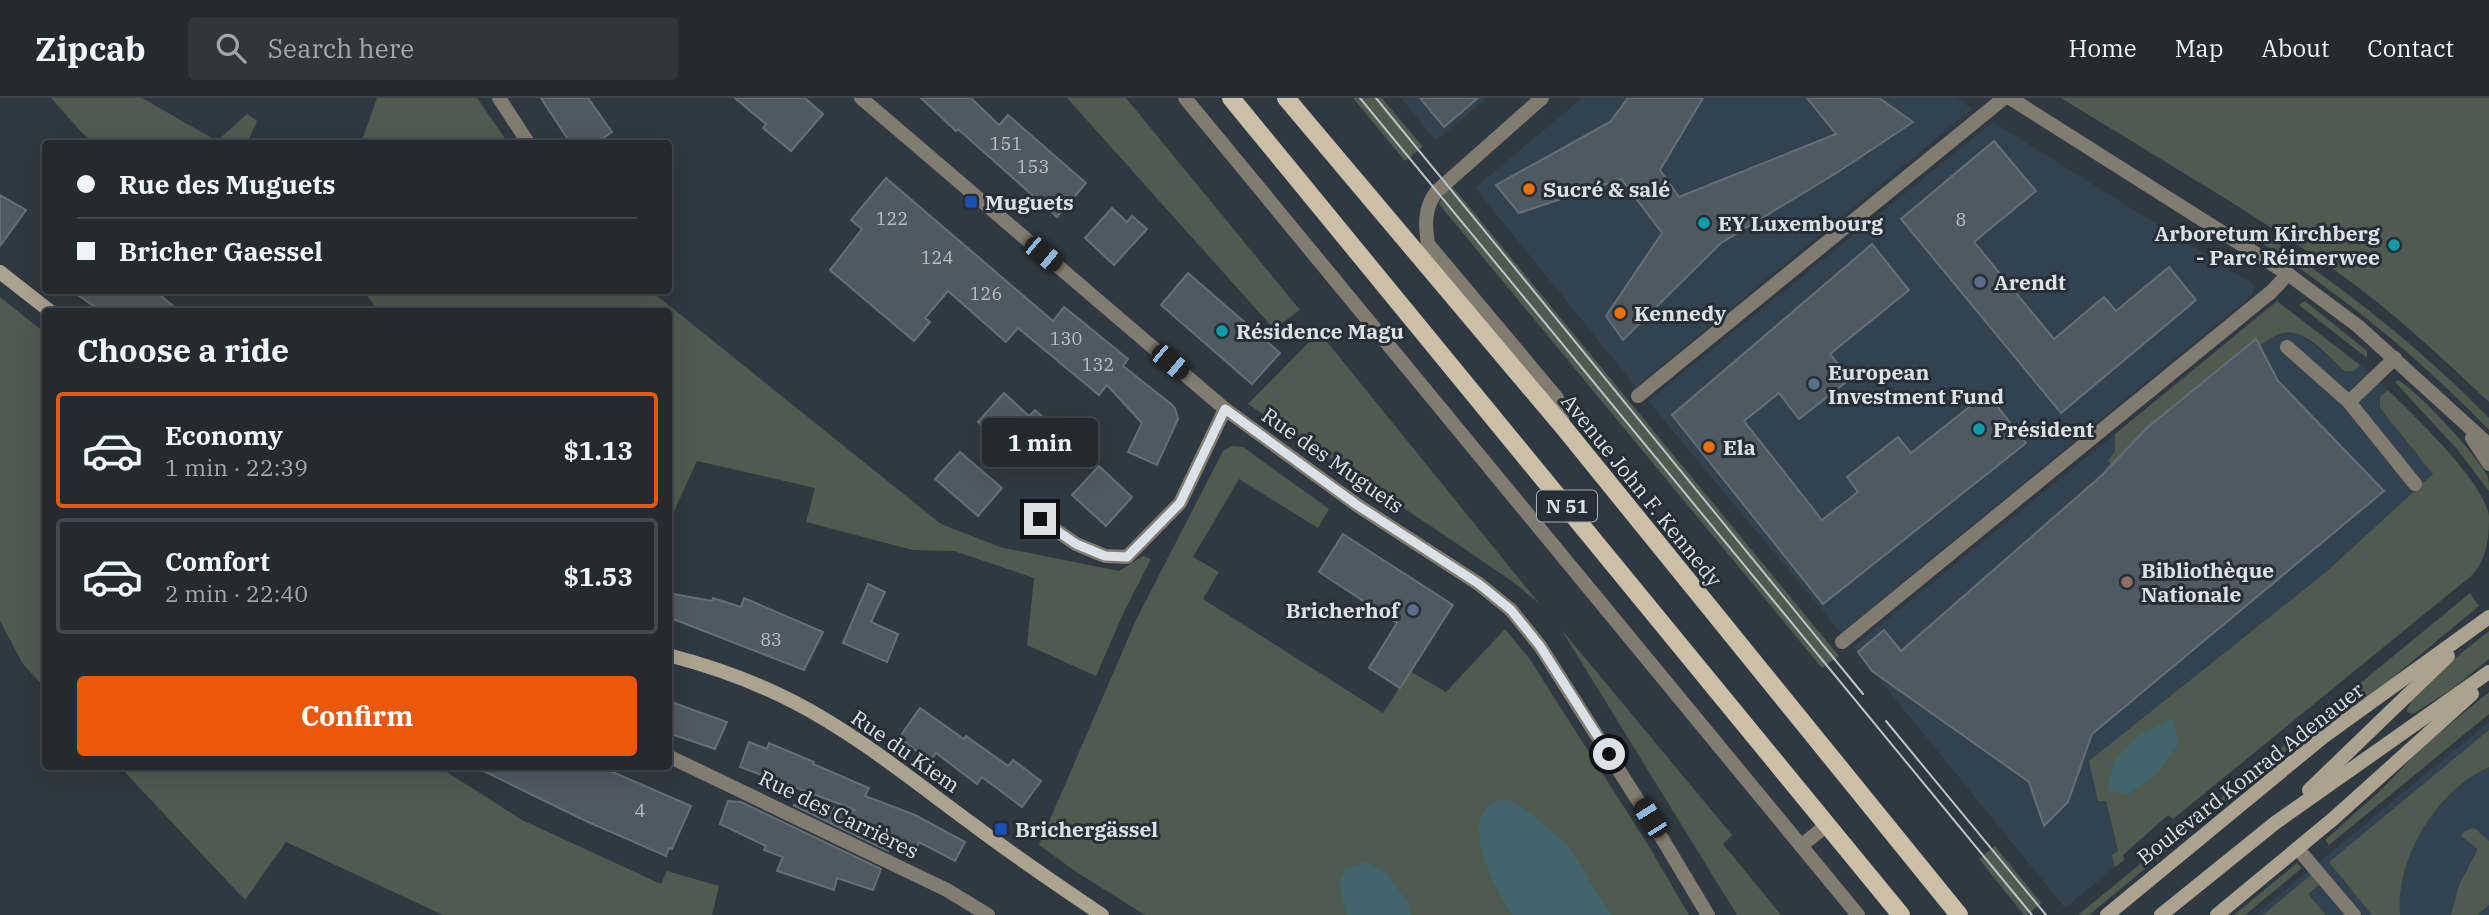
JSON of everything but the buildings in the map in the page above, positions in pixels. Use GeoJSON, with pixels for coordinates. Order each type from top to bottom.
{"type":"FeatureCollection","features":[{"type":"Feature","properties":{"kind":"main road","name":"N 51"},"geometry":{"type":"LineString","coordinates":[[1231,98],[1901,915]]}},
{"type":"Feature","properties":{"kind":"main road","name":"Avenue John F. Kennedy"},"geometry":{"type":"LineString","coordinates":[[1286,98],[1565,429],[1959,915]]}},
{"type":"Feature","properties":{"kind":"main road"},"geometry":{"type":"LineString","coordinates":[[0,272],[46,308]]}},
{"type":"Feature","properties":{"kind":"main road"},"geometry":{"type":"LineString","coordinates":[[2275,823],[2488,617]]}},
{"type":"Feature","properties":{"kind":"main road","name":"Boulevard Konrad Adenauer"},"geometry":{"type":"LineString","coordinates":[[2106,915],[2323,737],[2488,617]]}},
{"type":"Feature","properties":{"kind":"main road","name":"Rue du Kiem"},"geometry":{"type":"LineString","coordinates":[[672,656],[693,661],[795,702],[884,759],[1023,862],[1102,915]]}},
{"type":"Feature","properties":{"kind":"main road"},"geometry":{"type":"LineString","coordinates":[[2161,915],[2275,823],[2489,672]]}},
{"type":"Feature","properties":{"kind":"main road"},"geometry":{"type":"LineString","coordinates":[[2217,915],[2298,849],[2489,678]]}},
{"type":"Feature","properties":{"kind":"street"},"geometry":{"type":"LineString","coordinates":[[499,98],[526,140]]}},
{"type":"Feature","properties":{"kind":"street","name":"Rue des Muguets"},"geometry":{"type":"LineString","coordinates":[[861,98],[1225,409],[1357,505],[1479,584],[1511,610],[1540,646],[1708,915]]}},
{"type":"Feature","properties":{"kind":"street"},"geometry":{"type":"LineString","coordinates":[[1185,98],[1858,915]]}},
{"type":"Feature","properties":{"kind":"street"},"geometry":{"type":"LineString","coordinates":[[1542,98],[1445,183],[1429,204],[1426,229],[1428,244],[1557,398],[1565,429]]}},
{"type":"Feature","properties":{"kind":"street"},"geometry":{"type":"LineString","coordinates":[[1637,396],[2004,98]]}},
{"type":"Feature","properties":{"kind":"street"},"geometry":{"type":"LineString","coordinates":[[2010,98],[2288,274],[2358,326],[2489,445]]}},
{"type":"Feature","properties":{"kind":"street"},"geometry":{"type":"LineString","coordinates":[[1842,642],[2271,292],[2288,274]]}},
{"type":"Feature","properties":{"kind":"street"},"geometry":{"type":"LineString","coordinates":[[2287,347],[2349,402],[2415,484]]}},
{"type":"Feature","properties":{"kind":"street"},"geometry":{"type":"LineString","coordinates":[[2349,402],[2395,358]]}},
{"type":"Feature","properties":{"kind":"street"},"geometry":{"type":"LineString","coordinates":[[1040,519],[1076,544],[1105,556],[1127,557],[1180,503],[1225,409]]}},
{"type":"Feature","properties":{"kind":"street"},"geometry":{"type":"LineString","coordinates":[[2462,422],[2489,464]]}},
{"type":"Feature","properties":{"kind":"street","name":"Rue des Carrières"},"geometry":{"type":"LineString","coordinates":[[672,758],[947,890],[988,915]]}},
{"type":"Feature","properties":{"kind":"street"},"geometry":{"type":"LineString","coordinates":[[1801,846],[1828,824]]}},
{"type":"Feature","properties":{"kind":"street"},"geometry":{"type":"LineString","coordinates":[[2298,849],[2354,915]]}},
{"type":"Feature","properties":{"kind":"shaded area"},"geometry":{"type":"Polygon","coordinates":[[[51,98],[142,98],[215,140],[92,140],[51,98]]]}},
{"type":"Feature","properties":{"kind":"shaded area"},"geometry":{"type":"Polygon","coordinates":[[[377,98],[477,98],[506,140],[362,140],[377,98]]]}},
{"type":"Feature","properties":{"kind":"shaded area"},"geometry":{"type":"Polygon","coordinates":[[[1067,98],[1126,98],[1300,310],[1274,329],[1067,98]]]}},
{"type":"Feature","properties":{"kind":"shaded area"},"geometry":{"type":"Polygon","coordinates":[[[1353,98],[1382,98],[1423,147],[1405,161],[1353,98]]]}},
{"type":"Feature","properties":{"kind":"shaded area"},"geometry":{"type":"Polygon","coordinates":[[[1401,98],[1487,98],[1436,141],[1401,98]]]}},
{"type":"Feature","properties":{"kind":"shaded area"},"geometry":{"type":"Polygon","coordinates":[[[1582,98],[1957,98],[1972,109],[1636,387],[1475,188],[1582,98]]]}},
{"type":"Feature","properties":{"kind":"shaded area","name":"Arboretum Kirchberg - Parc Réimerwee"},"geometry":{"type":"Polygon","coordinates":[[[2061,98],[2489,98],[2489,402],[2395,317],[2336,271],[2234,204],[2061,98]]]}},
{"type":"Feature","properties":{"kind":"shaded area"},"geometry":{"type":"Polygon","coordinates":[[[247,114],[257,121],[248,140],[218,140],[247,114]]]}},
{"type":"Feature","properties":{"kind":"shaded area"},"geometry":{"type":"Polygon","coordinates":[[[1993,122],[2256,286],[2250,297],[1841,633],[1648,401],[1993,122]]]}},
{"type":"Feature","properties":{"kind":"shaded area"},"geometry":{"type":"Polygon","coordinates":[[[1452,186],[1839,656],[1822,668],[1439,204],[1452,186]]]}},
{"type":"Feature","properties":{"kind":"shaded area"},"geometry":{"type":"Polygon","coordinates":[[[2258,230],[2349,295],[2435,366],[2489,418],[2489,430],[2463,403],[2380,329],[2259,241],[2258,230]]]}},
{"type":"Feature","properties":{"kind":"shaded area"},"geometry":{"type":"Polygon","coordinates":[[[366,294],[655,294],[941,524],[1000,547],[1119,571],[1143,556],[1151,559],[1096,676],[1027,645],[1034,578],[954,551],[913,550],[806,522],[815,488],[697,461],[672,515],[672,308],[376,308],[366,294]]]}},
{"type":"Feature","properties":{"kind":"shaded area"},"geometry":{"type":"Polygon","coordinates":[[[0,297],[42,331],[42,685],[23,664],[0,621],[0,297]]]}},
{"type":"Feature","properties":{"kind":"shaded area"},"geometry":{"type":"Polygon","coordinates":[[[2277,301],[2360,365],[2354,371],[2345,371],[2315,344],[2297,334],[2279,334],[2259,346],[2255,339],[2148,427],[2112,465],[2108,461],[2115,451],[2115,434],[2277,301]]]}},
{"type":"Feature","properties":{"kind":"shaded area"},"geometry":{"type":"Polygon","coordinates":[[[2305,301],[2367,351],[2367,358],[2299,305],[2305,301]]]}},
{"type":"Feature","properties":{"kind":"shaded area"},"geometry":{"type":"Polygon","coordinates":[[[1319,332],[1540,604],[1459,545],[1248,404],[1319,332]]]}},
{"type":"Feature","properties":{"kind":"shaded area","name":"Bibliothèque Nationale"},"geometry":{"type":"Polygon","coordinates":[[[2281,333],[2303,335],[2345,371],[2354,371],[2360,365],[2388,390],[2380,397],[2380,408],[2434,474],[2326,572],[2106,800],[2118,851],[2113,855],[2115,867],[2065,908],[1853,647],[2115,434],[2115,451],[2256,339],[2260,346],[2281,333]]]}},
{"type":"Feature","properties":{"kind":"shaded area"},"geometry":{"type":"Polygon","coordinates":[[[2398,380],[2433,410],[2470,452],[2487,475],[2489,491],[2457,449],[2395,382],[2398,380]]]}},
{"type":"Feature","properties":{"kind":"shaded area"},"geometry":{"type":"Polygon","coordinates":[[[2388,390],[2430,432],[2475,485],[2489,516],[2486,549],[2481,563],[2471,576],[2173,819],[2168,815],[2123,855],[2124,860],[2115,867],[2112,855],[2118,851],[2106,801],[2098,801],[2089,761],[2326,572],[2433,474],[2380,408],[2380,397],[2388,390]]]}},
{"type":"Feature","properties":{"kind":"shaded area"},"geometry":{"type":"Polygon","coordinates":[[[1232,446],[1243,447],[1329,509],[1318,528],[1239,479],[1193,557],[1219,572],[1203,599],[1383,713],[1410,671],[1446,692],[1505,629],[1529,658],[1650,848],[1689,915],[1145,915],[1039,845],[1136,620],[1223,451],[1232,446]]]}},
{"type":"Feature","properties":{"kind":"shaded area"},"geometry":{"type":"Polygon","coordinates":[[[2470,593],[2479,606],[2368,698],[2297,743],[2089,915],[2078,915],[2470,593]]]}},
{"type":"Feature","properties":{"kind":"shaded area"},"geometry":{"type":"Polygon","coordinates":[[[1561,629],[1732,835],[1723,844],[1781,915],[1737,915],[1561,629]]]}},
{"type":"Feature","properties":{"kind":"shaded area"},"geometry":{"type":"Polygon","coordinates":[[[2489,631],[2489,659],[2452,689],[2413,714],[2407,712],[2418,693],[2429,682],[2489,631]]]}},
{"type":"Feature","properties":{"kind":"shaded area"},"geometry":{"type":"Polygon","coordinates":[[[2489,692],[2489,714],[2329,845],[2325,840],[2381,790],[2421,748],[2489,692]]]}},
{"type":"Feature","properties":{"kind":"shaded area"},"geometry":{"type":"Polygon","coordinates":[[[2174,718],[2178,745],[2157,773],[2129,794],[2107,791],[2114,761],[2137,736],[2174,718]]]}},
{"type":"Feature","properties":{"kind":"shaded area"},"geometry":{"type":"Polygon","coordinates":[[[2489,722],[2489,915],[2255,915],[2313,867],[2489,722]]]}},
{"type":"Feature","properties":{"kind":"shaded area"},"geometry":{"type":"Polygon","coordinates":[[[2489,730],[2489,767],[2452,792],[2436,809],[2412,849],[2401,893],[2400,915],[2372,915],[2329,862],[2489,730]]]}},
{"type":"Feature","properties":{"kind":"shaded area"},"geometry":{"type":"Polygon","coordinates":[[[123,770],[444,770],[522,820],[661,884],[667,871],[719,886],[712,915],[443,915],[286,842],[245,900],[123,770]]]}},
{"type":"Feature","properties":{"kind":"shaded area"},"geometry":{"type":"Polygon","coordinates":[[[1506,799],[1524,808],[1568,845],[1611,915],[1512,915],[1484,859],[1479,827],[1482,814],[1491,804],[1506,799]]]}},
{"type":"Feature","properties":{"kind":"shaded area"},"geometry":{"type":"Polygon","coordinates":[[[2474,828],[2489,841],[2489,905],[2477,915],[2451,915],[2459,885],[2478,849],[2461,836],[2465,831],[2474,828]]]}},
{"type":"Feature","properties":{"kind":"shaded area"},"geometry":{"type":"Polygon","coordinates":[[[1995,846],[2041,903],[2027,915],[2024,915],[1979,859],[1995,846]]]}},
{"type":"Feature","properties":{"kind":"shaded area"},"geometry":{"type":"Polygon","coordinates":[[[1367,862],[1387,873],[1409,905],[1411,915],[1347,915],[1339,884],[1345,868],[1367,862]]]}},
{"type":"Feature","properties":{"kind":"shaded area"},"geometry":{"type":"Polygon","coordinates":[[[2297,863],[2302,868],[2245,915],[2234,915],[2297,863]]]}},
{"type":"Feature","properties":{"kind":"shaded area"},"geometry":{"type":"Polygon","coordinates":[[[2311,875],[2319,885],[2308,894],[2326,915],[2263,915],[2311,875]]]}},
{"type":"Feature","properties":{"kind":"tram line"},"geometry":{"type":"LineString","coordinates":[[1360,98],[2032,915]]}},
{"type":"Feature","properties":{"kind":"tram line"},"geometry":{"type":"LineString","coordinates":[[1376,98],[1863,694]]}},
{"type":"Feature","properties":{"kind":"tram line"},"geometry":{"type":"LineString","coordinates":[[1886,721],[2046,915]]}},
{"type":"Feature","properties":{"kind":"place","name":"Sucré & salé"},"geometry":{"type":"Point","coordinates":[1529,189]}},
{"type":"Feature","properties":{"kind":"place","name":"Muguets"},"geometry":{"type":"Point","coordinates":[971,202]}},
{"type":"Feature","properties":{"kind":"place","name":"EY Luxembourg"},"geometry":{"type":"Point","coordinates":[1704,223]}},
{"type":"Feature","properties":{"kind":"place","name":"Arboretum Kirchberg - Parc Réimerwee"},"geometry":{"type":"Point","coordinates":[2394,245]}},
{"type":"Feature","properties":{"kind":"place","name":"Arendt"},"geometry":{"type":"Point","coordinates":[1980,282]}},
{"type":"Feature","properties":{"kind":"place","name":"Kennedy"},"geometry":{"type":"Point","coordinates":[1620,313]}},
{"type":"Feature","properties":{"kind":"place","name":"Résidence Magu"},"geometry":{"type":"Point","coordinates":[1222,331]}},
{"type":"Feature","properties":{"kind":"place","name":"European Investment Fund"},"geometry":{"type":"Point","coordinates":[1814,384]}},
{"type":"Feature","properties":{"kind":"place","name":"Président"},"geometry":{"type":"Point","coordinates":[1979,429]}},
{"type":"Feature","properties":{"kind":"place","name":"Ela"},"geometry":{"type":"Point","coordinates":[1709,447]}},
{"type":"Feature","properties":{"kind":"place","name":"Bibliothèque Nationale"},"geometry":{"type":"Point","coordinates":[2127,582]}},
{"type":"Feature","properties":{"kind":"place","name":"Bricherhof"},"geometry":{"type":"Point","coordinates":[1413,610]}},
{"type":"Feature","properties":{"kind":"place","name":"Brichergässel"},"geometry":{"type":"Point","coordinates":[1001,829]}},
{"type":"Feature","properties":{"kind":"route"},"geometry":{"type":"LineString","coordinates":[[1040,519],[1076,544],[1105,556],[1127,557],[1180,503],[1225,409],[1357,505],[1479,584],[1511,610],[1540,646],[1609,754]]}}]}
